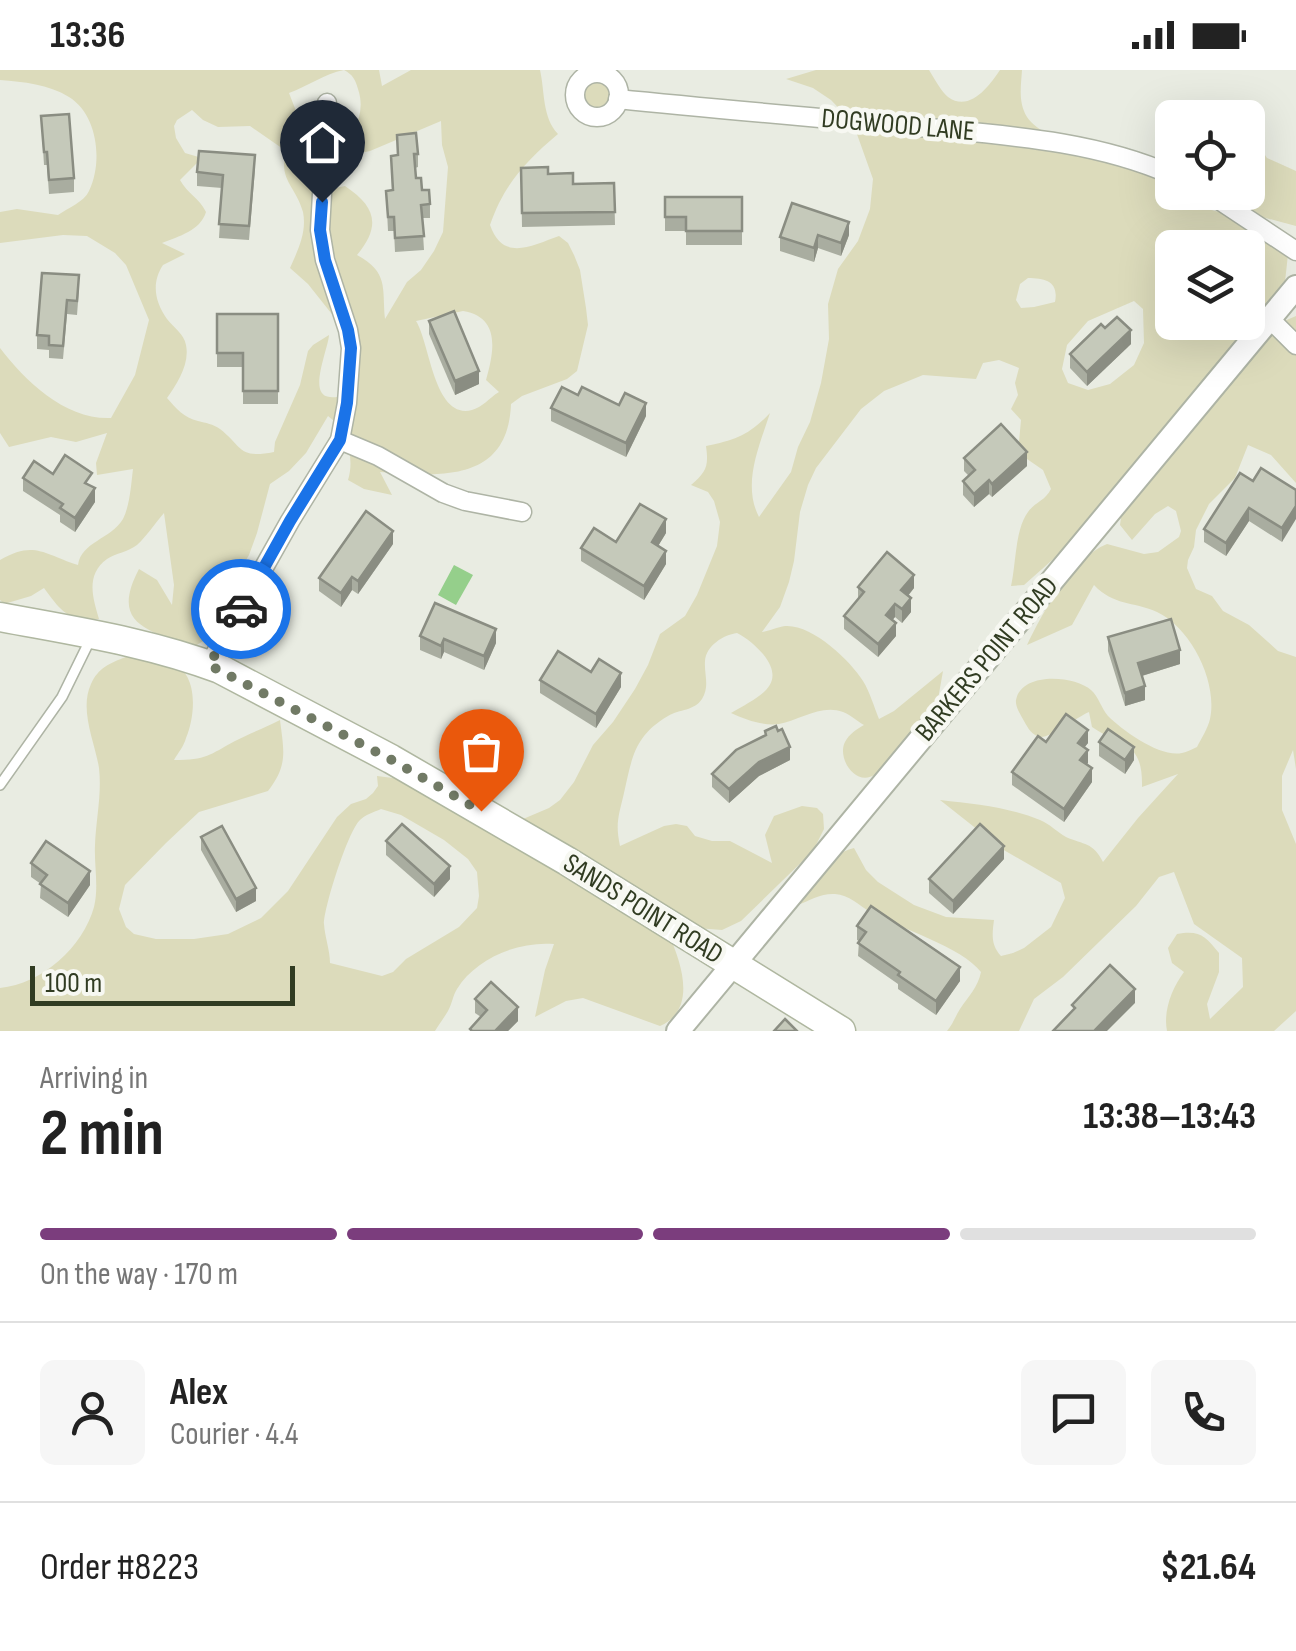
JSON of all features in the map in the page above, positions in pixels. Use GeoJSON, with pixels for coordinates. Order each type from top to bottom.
{"type":"FeatureCollection","features":[{"type":"Feature","properties":{"kind":"main road","name":"SANDS POINT ROAD"},"geometry":{"type":"LineString","coordinates":[[0,617],[147,646],[209,665],[390,759],[566,860],[841,1031]]}},
{"type":"Feature","properties":{"kind":"street","name":"DOGWOOD LANE"},"geometry":{"type":"LineString","coordinates":[[618,99],[989,134],[1100,150],[1155,168]]}},
{"type":"Feature","properties":{"kind":"street"},"geometry":{"type":"LineString","coordinates":[[209,665],[340,440],[351,348],[320,230],[327,103]]}},
{"type":"Feature","properties":{"kind":"street"},"geometry":{"type":"LineString","coordinates":[[1234,210],[1296,250]]}},
{"type":"Feature","properties":{"kind":"street","name":"BARKERS POINT ROAD"},"geometry":{"type":"LineString","coordinates":[[678,1031],[1296,287]]}},
{"type":"Feature","properties":{"kind":"street"},"geometry":{"type":"LineString","coordinates":[[1270,320],[1296,345]]}},
{"type":"Feature","properties":{"kind":"street"},"geometry":{"type":"LineString","coordinates":[[340,440],[454,497],[476,505],[522,512]]}},
{"type":"Feature","properties":{"kind":"lane"},"geometry":{"type":"LineString","coordinates":[[0,784],[62,697],[92,635]]}},
{"type":"Feature","properties":{"kind":"shaded area"},"geometry":{"type":"Polygon","coordinates":[[[0,70],[344,70],[379,70],[382,86],[411,70],[540,70],[547,112],[558,134],[517,174],[490,225],[502,244],[510,247],[528,247],[559,236],[568,243],[580,270],[588,325],[577,371],[511,404],[507,430],[484,462],[446,473],[380,472],[392,495],[364,489],[348,480],[348,445],[328,416],[306,453],[270,484],[249,555],[232,584],[225,616],[216,633],[192,648],[138,623],[129,603],[139,569],[157,580],[172,605],[174,585],[164,513],[137,545],[100,565],[93,579],[99,619],[72,617],[44,588],[4,604],[0,600],[0,560],[31,550],[78,565],[85,551],[123,519],[133,469],[97,475],[96,463],[107,433],[76,442],[51,437],[9,447],[0,433],[0,348],[35,386],[63,406],[94,417],[111,418],[135,375],[149,320],[126,265],[115,253],[87,236],[0,243],[0,212],[17,209],[58,215],[83,198],[93,179],[96,153],[92,127],[79,105],[69,97],[44,86],[0,80],[0,70]],[[344,70],[289,93],[296,111],[294,123],[309,132],[317,145],[306,150],[317,164],[317,199],[331,189],[345,186],[369,209],[370,234],[357,255],[379,275],[385,319],[407,282],[434,251],[443,232],[448,167],[441,121],[370,151],[339,149],[354,129],[361,106],[356,83],[344,70]],[[192,110],[177,120],[176,138],[185,153],[202,158],[180,180],[206,212],[194,228],[162,243],[185,254],[163,265],[156,286],[160,306],[183,338],[187,352],[182,373],[167,398],[184,415],[217,427],[247,453],[274,452],[300,385],[308,351],[329,335],[320,389],[323,395],[337,397],[345,390],[341,362],[354,332],[290,268],[301,241],[304,219],[284,169],[286,151],[250,126],[218,127],[192,110]],[[463,311],[416,321],[435,378],[449,403],[459,410],[472,410],[499,392],[486,380],[492,337],[484,320],[463,311]]]}},
{"type":"Feature","properties":{"kind":"shaded area"},"geometry":{"type":"Polygon","coordinates":[[[816,70],[929,70],[948,97],[964,102],[978,95],[1000,70],[1022,70],[1022,106],[1027,117],[1072,147],[1155,177],[1155,210],[1253,215],[1249,210],[1265,210],[1265,155],[1296,171],[1296,226],[1262,217],[1272,242],[1288,254],[1285,282],[1265,314],[1265,230],[1155,230],[1155,340],[1265,340],[1265,318],[1275,325],[1296,316],[1296,483],[1271,455],[1248,445],[1235,478],[1209,504],[1196,530],[1187,568],[1196,589],[1212,596],[1223,611],[1249,625],[1278,651],[1296,657],[1296,769],[1293,750],[1282,776],[1282,810],[1296,844],[1296,1011],[1274,1031],[1167,1031],[1170,1000],[1184,972],[1172,963],[1168,948],[1177,934],[1201,936],[1219,953],[1219,972],[1207,1004],[1210,1019],[1243,987],[1242,958],[1194,924],[1174,872],[1159,877],[1136,906],[1063,977],[1034,999],[1019,1031],[947,1031],[981,972],[960,954],[840,895],[821,896],[798,905],[827,863],[854,848],[878,882],[914,905],[946,917],[994,920],[993,940],[998,952],[1001,956],[1013,953],[1051,927],[1065,898],[1061,883],[1002,849],[940,800],[1004,809],[1040,820],[1066,837],[1092,847],[1103,862],[1178,774],[1142,787],[1139,761],[1134,753],[1092,727],[1089,712],[1051,734],[1035,735],[1017,708],[1020,691],[1038,680],[1062,679],[1083,685],[1123,729],[1153,747],[1173,753],[1197,747],[1209,722],[1211,704],[1206,673],[1181,630],[1157,612],[1116,600],[1094,585],[1072,625],[1027,645],[1060,587],[1094,551],[1107,544],[1144,554],[1158,552],[1179,537],[1181,531],[1176,511],[1168,506],[1155,514],[1132,540],[1120,525],[1136,468],[1110,491],[1076,544],[1024,585],[1011,586],[1024,519],[1051,489],[1043,470],[1027,459],[1019,442],[1021,420],[1011,409],[1018,395],[1015,383],[1019,368],[999,360],[983,363],[976,379],[923,375],[884,391],[861,409],[816,468],[808,485],[789,582],[780,607],[762,632],[796,627],[829,645],[863,681],[879,719],[943,671],[937,705],[878,772],[861,777],[848,767],[845,742],[864,725],[843,712],[819,711],[773,724],[731,713],[766,690],[772,675],[763,654],[737,633],[721,639],[708,651],[706,690],[699,703],[657,724],[636,749],[618,819],[620,846],[676,824],[687,826],[695,836],[730,841],[772,863],[765,835],[774,816],[802,806],[817,808],[823,814],[824,829],[813,851],[741,921],[722,930],[697,928],[675,917],[665,904],[647,899],[516,822],[560,800],[593,745],[635,689],[660,634],[685,616],[697,595],[717,546],[720,522],[708,492],[691,485],[705,469],[706,446],[741,436],[770,413],[752,479],[759,517],[791,472],[821,383],[829,339],[828,304],[838,269],[858,241],[870,209],[873,179],[853,123],[813,88],[786,79],[816,70]],[[1028,278],[1020,284],[1016,300],[1021,308],[1055,302],[1050,282],[1028,278]],[[1134,301],[1088,321],[1067,345],[1062,369],[1068,383],[1088,390],[1110,384],[1134,365],[1144,343],[1143,309],[1134,301]]]}},
{"type":"Feature","properties":{"kind":"shaded area"},"geometry":{"type":"Polygon","coordinates":[[[597,79],[608,84],[613,95],[608,106],[597,111],[586,106],[581,95],[586,84],[597,79]]]}},
{"type":"Feature","properties":{"kind":"shaded area"},"geometry":{"type":"Polygon","coordinates":[[[454,565],[473,575],[456,605],[438,595],[454,565]]]}},
{"type":"Feature","properties":{"kind":"shaded area"},"geometry":{"type":"Polygon","coordinates":[[[126,657],[169,662],[188,678],[193,698],[191,719],[174,760],[207,756],[280,720],[283,750],[282,766],[268,791],[199,812],[125,885],[119,909],[126,927],[134,934],[156,939],[194,939],[228,934],[261,918],[288,891],[337,817],[351,804],[373,793],[378,786],[377,776],[401,779],[669,935],[682,972],[683,998],[679,1009],[660,1026],[583,998],[566,1001],[535,1017],[554,944],[541,944],[499,954],[475,968],[457,989],[435,1031],[0,1031],[0,988],[31,979],[59,961],[89,922],[96,892],[100,778],[89,726],[88,694],[97,674],[126,657]],[[381,809],[360,820],[349,838],[325,915],[330,963],[382,976],[393,972],[406,959],[459,927],[477,908],[477,872],[468,859],[401,815],[381,809]]]}},
{"type":"Feature","properties":{"kind":"building"},"geometry":{"type":"Polygon","coordinates":[[[69,114],[74,178],[49,180],[41,116],[69,114]]]}},
{"type":"Feature","properties":{"kind":"building"},"geometry":{"type":"Polygon","coordinates":[[[416,133],[416,178],[421,178],[422,190],[429,190],[430,204],[421,205],[424,236],[395,238],[386,191],[393,190],[391,156],[398,155],[397,135],[416,133]]]}},
{"type":"Feature","properties":{"kind":"building"},"geometry":{"type":"Polygon","coordinates":[[[199,151],[255,155],[249,226],[219,224],[223,175],[197,172],[199,151]]]}},
{"type":"Feature","properties":{"kind":"building"},"geometry":{"type":"Polygon","coordinates":[[[548,167],[548,174],[573,173],[573,184],[614,183],[615,212],[522,213],[521,168],[548,167]]]}},
{"type":"Feature","properties":{"kind":"building"},"geometry":{"type":"Polygon","coordinates":[[[665,197],[742,197],[742,231],[686,231],[686,217],[665,217],[665,197]]]}},
{"type":"Feature","properties":{"kind":"building"},"geometry":{"type":"Polygon","coordinates":[[[792,203],[849,222],[841,243],[818,235],[814,248],[780,237],[792,203]]]}},
{"type":"Feature","properties":{"kind":"building"},"geometry":{"type":"Polygon","coordinates":[[[42,273],[79,275],[77,301],[67,300],[63,346],[49,345],[49,336],[37,335],[42,273]]]}},
{"type":"Feature","properties":{"kind":"building"},"geometry":{"type":"Polygon","coordinates":[[[454,311],[479,371],[455,381],[429,321],[454,311]]]}},
{"type":"Feature","properties":{"kind":"building"},"geometry":{"type":"Polygon","coordinates":[[[217,314],[278,314],[278,391],[243,391],[243,353],[217,353],[217,314]]]}},
{"type":"Feature","properties":{"kind":"building"},"geometry":{"type":"Polygon","coordinates":[[[1117,317],[1131,330],[1087,372],[1070,354],[1101,324],[1105,328],[1117,317]]]}},
{"type":"Feature","properties":{"kind":"building"},"geometry":{"type":"Polygon","coordinates":[[[562,387],[578,395],[582,387],[619,405],[625,393],[646,403],[626,443],[551,408],[562,387]]]}},
{"type":"Feature","properties":{"kind":"building"},"geometry":{"type":"Polygon","coordinates":[[[1001,424],[1027,452],[992,484],[989,480],[974,494],[963,481],[975,470],[964,458],[1001,424]]]}},
{"type":"Feature","properties":{"kind":"building"},"geometry":{"type":"Polygon","coordinates":[[[65,455],[92,473],[85,483],[95,488],[75,518],[60,508],[63,504],[23,478],[34,461],[53,474],[65,455]]]}},
{"type":"Feature","properties":{"kind":"building"},"geometry":{"type":"Polygon","coordinates":[[[1261,468],[1296,490],[1296,506],[1282,528],[1249,508],[1226,543],[1204,529],[1240,473],[1253,481],[1261,468]]]}},
{"type":"Feature","properties":{"kind":"building"},"geometry":{"type":"Polygon","coordinates":[[[640,504],[666,519],[652,542],[666,551],[644,586],[581,548],[594,528],[616,542],[640,504]]]}},
{"type":"Feature","properties":{"kind":"building"},"geometry":{"type":"Polygon","coordinates":[[[366,511],[393,531],[358,581],[352,577],[341,593],[319,578],[366,511]]]}},
{"type":"Feature","properties":{"kind":"building"},"geometry":{"type":"Polygon","coordinates":[[[887,552],[914,575],[901,590],[911,598],[902,609],[895,604],[886,615],[896,623],[878,644],[844,616],[864,592],[858,587],[887,552]]]}},
{"type":"Feature","properties":{"kind":"building"},"geometry":{"type":"Polygon","coordinates":[[[435,603],[496,629],[484,656],[444,639],[441,646],[420,636],[435,603]]]}},
{"type":"Feature","properties":{"kind":"building"},"geometry":{"type":"Polygon","coordinates":[[[1171,619],[1180,650],[1138,663],[1145,686],[1125,693],[1108,637],[1171,619]]]}},
{"type":"Feature","properties":{"kind":"building"},"geometry":{"type":"Polygon","coordinates":[[[558,651],[591,672],[599,659],[621,673],[596,714],[540,680],[558,651]]]}},
{"type":"Feature","properties":{"kind":"building"},"geometry":{"type":"Polygon","coordinates":[[[1066,714],[1088,730],[1078,743],[1088,750],[1080,760],[1092,768],[1064,809],[1012,772],[1038,736],[1046,742],[1066,714]]]}},
{"type":"Feature","properties":{"kind":"building"},"geometry":{"type":"Polygon","coordinates":[[[776,726],[778,731],[782,729],[790,747],[759,762],[729,789],[712,774],[736,750],[776,726]]]}},
{"type":"Feature","properties":{"kind":"building"},"geometry":{"type":"Polygon","coordinates":[[[1108,729],[1134,747],[1125,760],[1099,742],[1108,729]]]}},
{"type":"Feature","properties":{"kind":"building"},"geometry":{"type":"Polygon","coordinates":[[[402,824],[450,866],[434,884],[386,841],[402,824]]]}},
{"type":"Feature","properties":{"kind":"building"},"geometry":{"type":"Polygon","coordinates":[[[980,824],[1004,846],[953,901],[929,879],[980,824]]]}},
{"type":"Feature","properties":{"kind":"building"},"geometry":{"type":"Polygon","coordinates":[[[222,826],[256,888],[236,899],[201,837],[222,826]]]}},
{"type":"Feature","properties":{"kind":"building"},"geometry":{"type":"Polygon","coordinates":[[[46,841],[90,871],[68,903],[40,884],[47,875],[31,863],[46,841]]]}},
{"type":"Feature","properties":{"kind":"building"},"geometry":{"type":"Polygon","coordinates":[[[871,906],[960,967],[936,1001],[858,943],[866,932],[857,926],[871,906]]]}},
{"type":"Feature","properties":{"kind":"building"},"geometry":{"type":"Polygon","coordinates":[[[1110,965],[1135,989],[1094,1031],[1053,1031],[1075,1008],[1072,1005],[1110,965]]]}},
{"type":"Feature","properties":{"kind":"building"},"geometry":{"type":"Polygon","coordinates":[[[491,982],[518,1007],[495,1031],[472,1031],[487,1010],[475,999],[491,982]]]}},
{"type":"Feature","properties":{"kind":"building"},"geometry":{"type":"Polygon","coordinates":[[[785,1019],[797,1031],[774,1031],[785,1019]]]}},
{"type":"Feature","properties":{"kind":"way so far"},"geometry":{"type":"LineString","coordinates":[[241,609],[209,665],[481,811]]}},
{"type":"Feature","properties":{"kind":"route"},"geometry":{"type":"LineString","coordinates":[[241,609],[340,440],[351,348],[325,260],[320,230],[322,202]]}}]}
